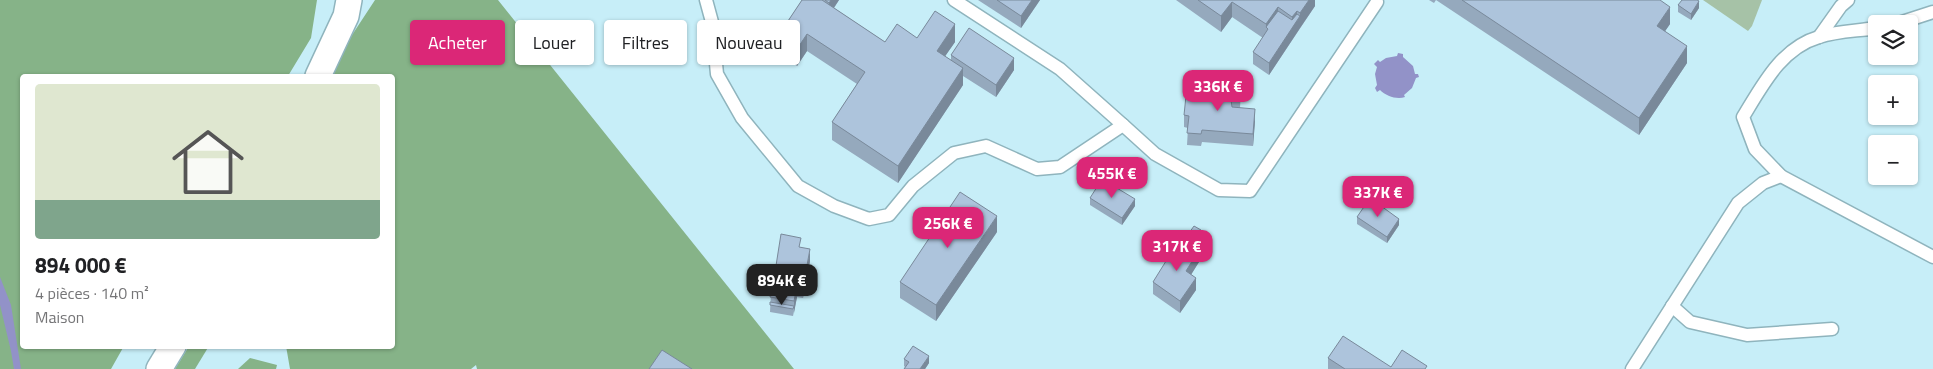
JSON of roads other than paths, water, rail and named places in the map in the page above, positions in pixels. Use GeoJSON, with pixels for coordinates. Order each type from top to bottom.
{"type":"FeatureCollection","features":[{"type":"Feature","properties":{"kind":"street"},"geometry":{"type":"LineString","coordinates":[[319,74],[346,16],[349,0]]}},
{"type":"Feature","properties":{"kind":"street"},"geometry":{"type":"LineString","coordinates":[[159,369],[171,349]]}},
{"type":"Feature","properties":{"kind":"lane"},"geometry":{"type":"LineString","coordinates":[[706,0],[712,22],[717,74],[742,118],[798,186],[834,206],[869,220],[889,215],[913,186],[954,153],[986,146],[1037,169],[1060,167],[1123,125]]}},
{"type":"Feature","properties":{"kind":"lane"},"geometry":{"type":"LineString","coordinates":[[954,0],[1060,69],[1155,154],[1219,190],[1250,191],[1376,1]]}},
{"type":"Feature","properties":{"kind":"lane"},"geometry":{"type":"LineString","coordinates":[[1819,37],[1841,6],[1848,0]]}},
{"type":"Feature","properties":{"kind":"lane"},"geometry":{"type":"LineString","coordinates":[[1918,17],[1933,12]]}},
{"type":"Feature","properties":{"kind":"lane"},"geometry":{"type":"LineString","coordinates":[[1868,29],[1819,37],[1788,53],[1763,84],[1743,117],[1755,149],[1782,176],[1933,257]]}},
{"type":"Feature","properties":{"kind":"lane"},"geometry":{"type":"LineString","coordinates":[[1632,369],[1738,203],[1763,183],[1782,176]]}},
{"type":"Feature","properties":{"kind":"lane"},"geometry":{"type":"LineString","coordinates":[[1672,306],[1690,322],[1746,335],[1832,329]]}},
{"type":"Feature","properties":{"kind":"water"},"geometry":{"type":"Polygon","coordinates":[[[1398,53],[1403,54],[1403,57],[1413,66],[1415,74],[1418,74],[1419,77],[1416,78],[1412,88],[1404,95],[1405,97],[1395,98],[1388,96],[1380,90],[1377,92],[1375,88],[1377,85],[1375,74],[1377,67],[1374,64],[1378,60],[1380,62],[1386,58],[1397,56],[1398,53]]]}},
{"type":"Feature","properties":{"kind":"water"},"geometry":{"type":"Polygon","coordinates":[[[0,277],[11,305],[21,369],[14,369],[0,305],[0,277]]]}}]}
